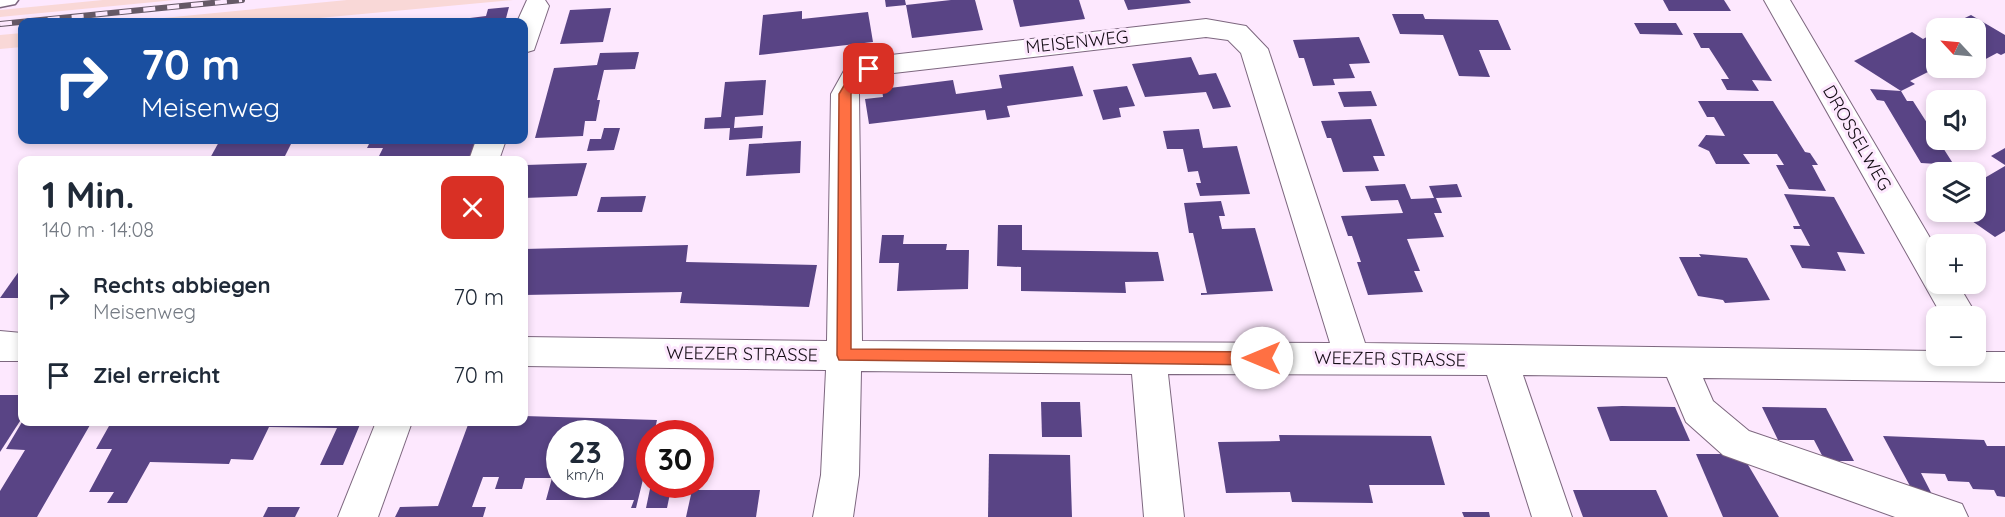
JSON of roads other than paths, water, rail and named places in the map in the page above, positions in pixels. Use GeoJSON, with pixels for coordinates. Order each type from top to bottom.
{"type":"FeatureCollection","features":[{"type":"Feature","properties":{"kind":"street","name":"DROSSELWEG"},"geometry":{"type":"LineString","coordinates":[[1777,0],[1926,259]]}},
{"type":"Feature","properties":{"kind":"street"},"geometry":{"type":"LineString","coordinates":[[528,31],[536,6]]}},
{"type":"Feature","properties":{"kind":"street","name":"MEISENWEG"},"geometry":{"type":"LineString","coordinates":[[833,517],[840,474],[844,355],[845,94],[856,75],[882,64],[1206,28],[1236,32],[1254,49],[1352,358]]}},
{"type":"Feature","properties":{"kind":"street"},"geometry":{"type":"LineString","coordinates":[[0,346],[18,347]]}},
{"type":"Feature","properties":{"kind":"street","name":"WEEZER STRASSE"},"geometry":{"type":"LineString","coordinates":[[528,352],[1149,359],[1352,358],[1679,363],[1990,359]]}},
{"type":"Feature","properties":{"kind":"street"},"geometry":{"type":"LineString","coordinates":[[1149,359],[1164,517]]}},
{"type":"Feature","properties":{"kind":"street"},"geometry":{"type":"LineString","coordinates":[[1500,361],[1552,517]]}},
{"type":"Feature","properties":{"kind":"street"},"geometry":{"type":"LineString","coordinates":[[1679,363],[1699,411],[1736,443],[1793,465],[1948,517]]}},
{"type":"Feature","properties":{"kind":"street"},"geometry":{"type":"LineString","coordinates":[[358,517],[392,426]]}},
{"type":"Feature","properties":{"kind":"lane"},"geometry":{"type":"LineString","coordinates":[[0,1],[9,0]]}},
{"type":"Feature","properties":{"kind":"railway"},"geometry":{"type":"LineString","coordinates":[[60,18],[242,0]]}},
{"type":"Feature","properties":{"kind":"railway"},"geometry":{"type":"LineString","coordinates":[[0,24],[18,22]]}}]}
